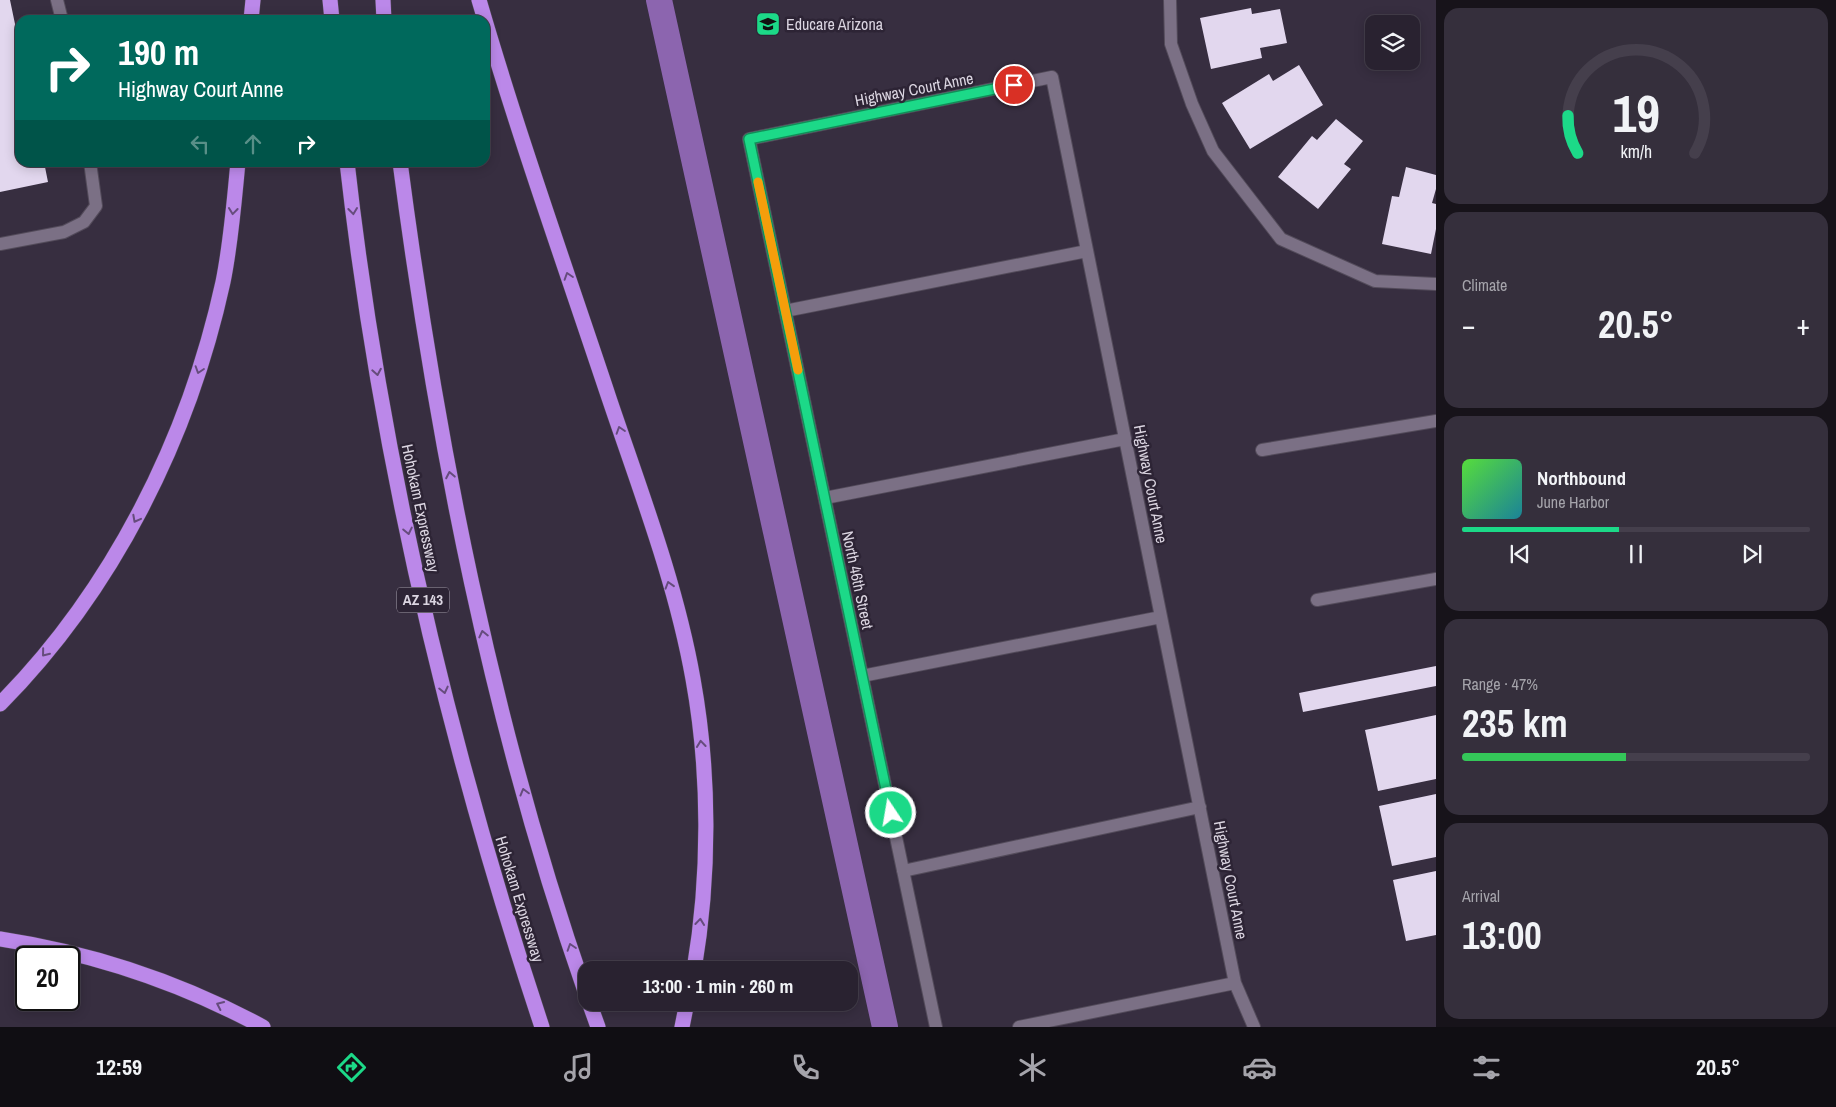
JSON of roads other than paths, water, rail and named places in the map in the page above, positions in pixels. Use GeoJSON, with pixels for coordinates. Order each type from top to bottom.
{"type":"FeatureCollection","features":[{"type":"Feature","properties":{"kind":"highway"},"geometry":{"type":"LineString","coordinates":[[252,15],[253,0]]}},
{"type":"Feature","properties":{"kind":"highway"},"geometry":{"type":"LineString","coordinates":[[330,0],[332,15]]}},
{"type":"Feature","properties":{"kind":"highway"},"geometry":{"type":"LineString","coordinates":[[383,0],[384,15]]}},
{"type":"Feature","properties":{"kind":"highway"},"geometry":{"type":"LineString","coordinates":[[479,0],[483,15]]}},
{"type":"Feature","properties":{"kind":"highway"},"geometry":{"type":"LineString","coordinates":[[490,37],[508,97],[675,604],[693,679],[704,792],[704,875],[695,961]]}},
{"type":"Feature","properties":{"kind":"highway"},"geometry":{"type":"LineString","coordinates":[[0,704],[34,667],[84,602],[126,536],[160,471],[194,387],[215,315],[230,242],[238,167]]}},
{"type":"Feature","properties":{"kind":"highway","name":"Hohokam Expressway"},"geometry":{"type":"LineString","coordinates":[[348,167],[372,346],[411,547],[471,796],[542,1027]]}},
{"type":"Feature","properties":{"kind":"highway","name":"AZ 143"},"geometry":{"type":"LineString","coordinates":[[401,167],[431,374],[479,614],[530,812],[578,968]]}},
{"type":"Feature","properties":{"kind":"highway"},"geometry":{"type":"LineString","coordinates":[[0,939],[67,952],[131,970],[201,996],[264,1027]]}},
{"type":"Feature","properties":{"kind":"highway"},"geometry":{"type":"LineString","coordinates":[[592,1011],[598,1027]]}},
{"type":"Feature","properties":{"kind":"highway"},"geometry":{"type":"LineString","coordinates":[[682,1027],[685,1011]]}},
{"type":"Feature","properties":{"kind":"street"},"geometry":{"type":"LineString","coordinates":[[57,0],[61,15]]}},
{"type":"Feature","properties":{"kind":"street"},"geometry":{"type":"LineString","coordinates":[[1170,0],[1171,44],[1192,104],[1213,150],[1281,239],[1375,281],[1436,284]]}},
{"type":"Feature","properties":{"kind":"street","name":"Highway Court Anne"},"geometry":{"type":"LineString","coordinates":[[749,139],[1052,77],[1235,983],[1254,1027]]}},
{"type":"Feature","properties":{"kind":"street","name":"North 46th Street"},"geometry":{"type":"LineString","coordinates":[[749,139],[936,1027]]}},
{"type":"Feature","properties":{"kind":"street"},"geometry":{"type":"LineString","coordinates":[[0,244],[64,232],[84,222],[96,206],[91,167]]}},
{"type":"Feature","properties":{"kind":"street"},"geometry":{"type":"LineString","coordinates":[[785,311],[1087,252]]}},
{"type":"Feature","properties":{"kind":"street"},"geometry":{"type":"LineString","coordinates":[[1262,450],[1436,421]]}},
{"type":"Feature","properties":{"kind":"street"},"geometry":{"type":"LineString","coordinates":[[824,498],[1125,439]]}},
{"type":"Feature","properties":{"kind":"street"},"geometry":{"type":"LineString","coordinates":[[1317,600],[1436,579]]}},
{"type":"Feature","properties":{"kind":"street"},"geometry":{"type":"LineString","coordinates":[[862,676],[1161,617]]}},
{"type":"Feature","properties":{"kind":"street"},"geometry":{"type":"LineString","coordinates":[[903,872],[1200,807]]}},
{"type":"Feature","properties":{"kind":"street"},"geometry":{"type":"LineString","coordinates":[[1020,1027],[1235,983]]}},
{"type":"Feature","properties":{"kind":"waterway"},"geometry":{"type":"LineString","coordinates":[[659,0],[885,1027]]}},
{"type":"Feature","properties":{"kind":"place","name":"Educare Arizona"},"geometry":{"type":"Point","coordinates":[768,24]}}]}
